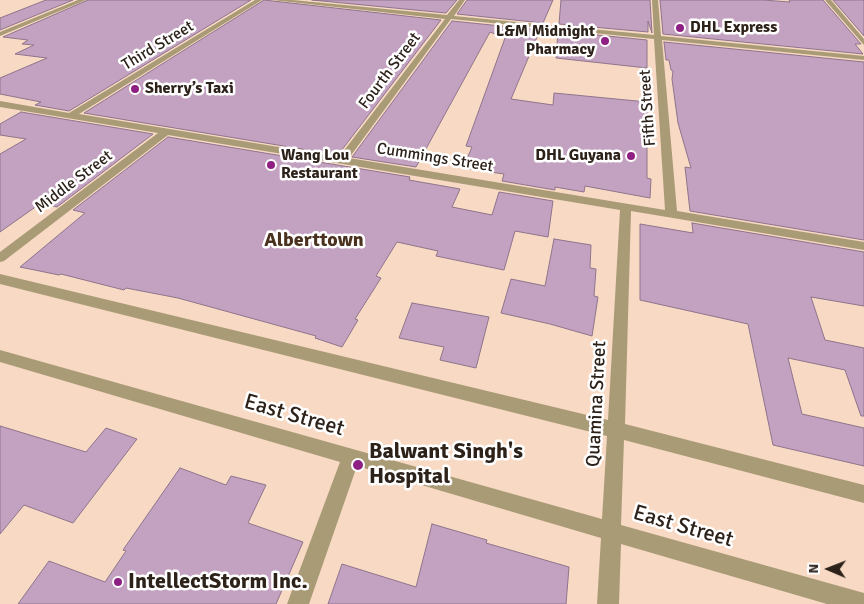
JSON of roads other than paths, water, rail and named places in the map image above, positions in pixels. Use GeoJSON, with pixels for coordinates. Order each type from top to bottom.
{"type":"FeatureCollection","features":[{"type":"Feature","properties":{"kind":"street"},"geometry":{"type":"LineString","coordinates":[[0,34],[83,0]]}},
{"type":"Feature","properties":{"kind":"street","name":"Third Street"},"geometry":{"type":"LineString","coordinates":[[71,115],[259,0]]}},
{"type":"Feature","properties":{"kind":"street"},"geometry":{"type":"LineString","coordinates":[[275,0],[864,58]]}},
{"type":"Feature","properties":{"kind":"street","name":"Fourth Street"},"geometry":{"type":"LineString","coordinates":[[342,160],[462,0]]}},
{"type":"Feature","properties":{"kind":"street","name":"Fifth Street"},"geometry":{"type":"LineString","coordinates":[[654,0],[671,213]]}},
{"type":"Feature","properties":{"kind":"street"},"geometry":{"type":"LineString","coordinates":[[828,0],[864,43]]}},
{"type":"Feature","properties":{"kind":"street","name":"Cummings Street"},"geometry":{"type":"LineString","coordinates":[[0,104],[864,246]]}},
{"type":"Feature","properties":{"kind":"street","name":"Middle Street"},"geometry":{"type":"LineString","coordinates":[[0,258],[167,131]]}},
{"type":"Feature","properties":{"kind":"street","name":"Quamina Street"},"geometry":{"type":"LineString","coordinates":[[608,604],[626,206]]}},
{"type":"Feature","properties":{"kind":"street"},"geometry":{"type":"LineString","coordinates":[[0,279],[616,430],[864,494]]}},
{"type":"Feature","properties":{"kind":"street","name":"East Street"},"geometry":{"type":"LineString","coordinates":[[0,356],[864,604]]}},
{"type":"Feature","properties":{"kind":"street"},"geometry":{"type":"LineString","coordinates":[[298,604],[351,457]]}},
{"type":"Feature","properties":{"kind":"place","name":"DHL Express"},"geometry":{"type":"Point","coordinates":[680,28]}},
{"type":"Feature","properties":{"kind":"place","name":"L&M Midnight Pharmacy"},"geometry":{"type":"Point","coordinates":[605,41]}},
{"type":"Feature","properties":{"kind":"place","name":"Sherry’s Taxi"},"geometry":{"type":"Point","coordinates":[135,89]}},
{"type":"Feature","properties":{"kind":"place","name":"DHL Guyana"},"geometry":{"type":"Point","coordinates":[631,156]}},
{"type":"Feature","properties":{"kind":"place","name":"Wang Lou Restaurant"},"geometry":{"type":"Point","coordinates":[271,165]}},
{"type":"Feature","properties":{"kind":"place","name":"Balwant Singh's Hospital"},"geometry":{"type":"Point","coordinates":[358,465]}},
{"type":"Feature","properties":{"kind":"place","name":"IntellectStorm Inc."},"geometry":{"type":"Point","coordinates":[118,582]}},
{"type":"Feature","properties":{"kind":"district","name":"Alberttown"},"geometry":{"type":"Point","coordinates":[314,241]}}]}
